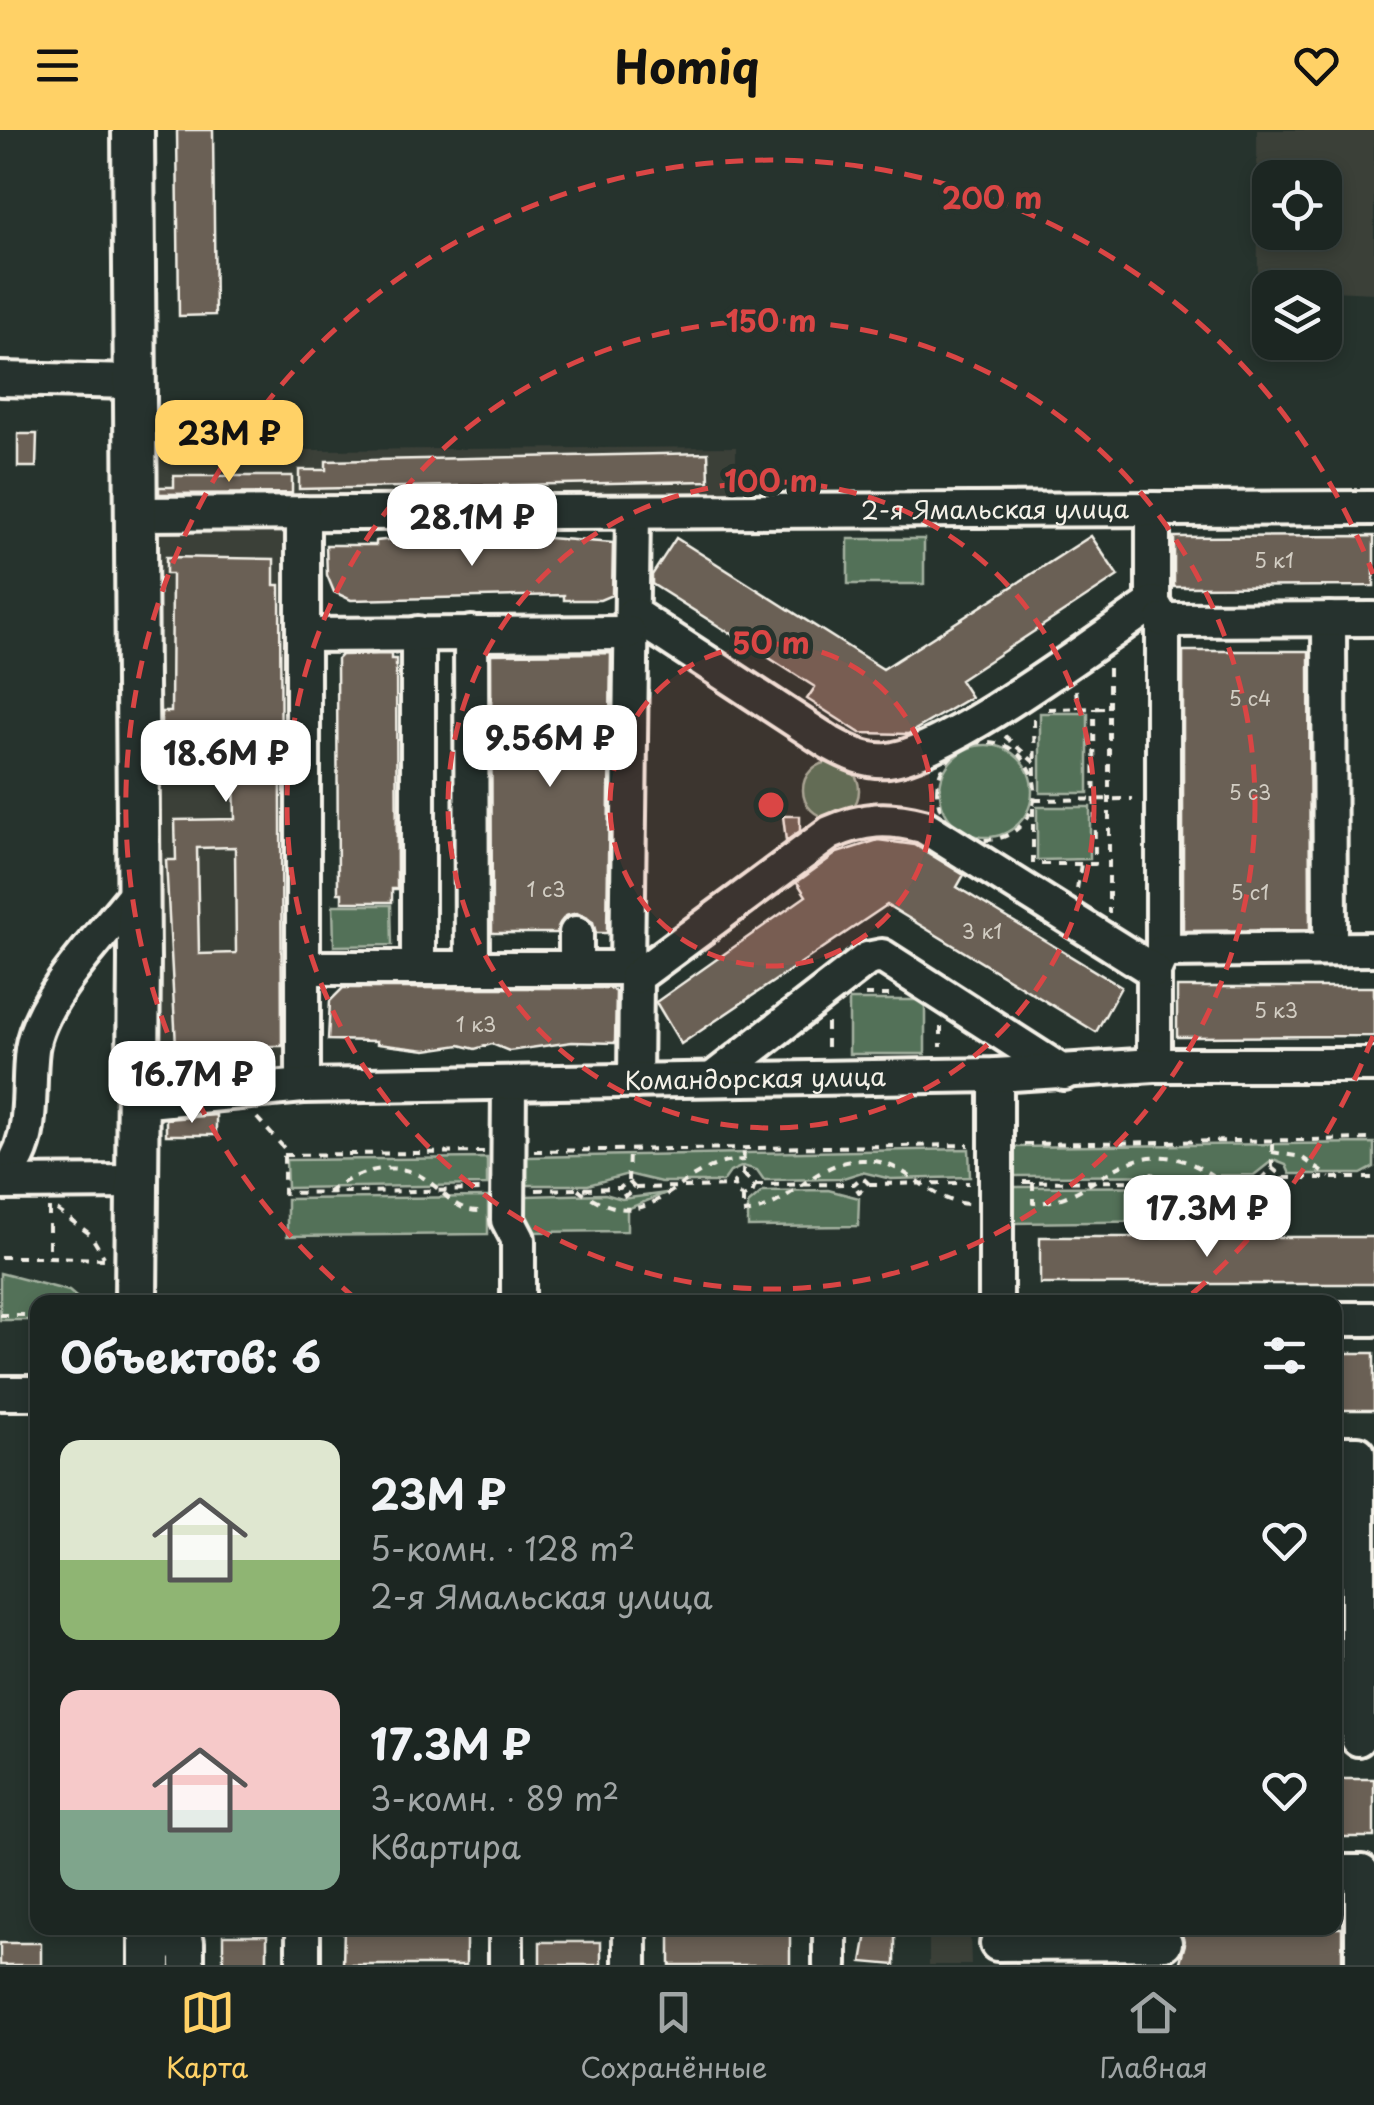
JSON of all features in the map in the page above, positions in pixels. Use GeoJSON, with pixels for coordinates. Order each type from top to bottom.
{"type":"FeatureCollection","features":[{"type":"Feature","properties":{"kind":"main road"},"geometry":{"type":"LineString","coordinates":[[133,130],[138,890],[136,1295]]}},
{"type":"Feature","properties":{"kind":"street"},"geometry":{"type":"LineString","coordinates":[[0,379],[134,382]]}},
{"type":"Feature","properties":{"kind":"street","name":"2-я Ямальская улица"},"geometry":{"type":"LineString","coordinates":[[135,514],[1374,508]]}},
{"type":"Feature","properties":{"kind":"street"},"geometry":{"type":"LineString","coordinates":[[1153,509],[1158,612],[1159,961],[1154,1065]]}},
{"type":"Feature","properties":{"kind":"street"},"geometry":{"type":"LineString","coordinates":[[633,512],[631,973],[635,1081]]}},
{"type":"Feature","properties":{"kind":"street"},"geometry":{"type":"LineString","coordinates":[[303,1086],[304,514]]}},
{"type":"Feature","properties":{"kind":"street"},"geometry":{"type":"LineString","coordinates":[[304,635],[471,633],[574,641],[631,623],[856,757],[884,761],[915,756],[1108,633],[1158,612],[1374,619]]}},
{"type":"Feature","properties":{"kind":"street"},"geometry":{"type":"LineString","coordinates":[[1330,619],[1330,950]]}},
{"type":"Feature","properties":{"kind":"street"},"geometry":{"type":"LineString","coordinates":[[418,633],[418,968]]}},
{"type":"Feature","properties":{"kind":"street"},"geometry":{"type":"LineString","coordinates":[[471,633],[472,968]]}},
{"type":"Feature","properties":{"kind":"street"},"geometry":{"type":"LineString","coordinates":[[304,968],[576,968],[631,973],[830,832],[860,820],[892,818],[923,826],[1109,943],[1159,961],[1374,949]]}},
{"type":"Feature","properties":{"kind":"street"},"geometry":{"type":"LineString","coordinates":[[0,1182],[17,1162],[25,1139],[39,1022],[138,890]]}},
{"type":"Feature","properties":{"kind":"street"},"geometry":{"type":"LineString","coordinates":[[576,933],[576,968]]}},
{"type":"Feature","properties":{"kind":"street"},"geometry":{"type":"LineString","coordinates":[[714,1078],[867,959],[882,956],[1064,1073]]}},
{"type":"Feature","properties":{"kind":"street","name":"Командорская улица"},"geometry":{"type":"LineString","coordinates":[[138,1102],[303,1086],[996,1075],[1154,1065],[1374,1065]]}},
{"type":"Feature","properties":{"kind":"street"},"geometry":{"type":"LineString","coordinates":[[996,1075],[996,1295]]}},
{"type":"Feature","properties":{"kind":"street"},"geometry":{"type":"LineString","coordinates":[[497,1295],[497,1207],[508,1152],[509,1084]]}},
{"type":"Feature","properties":{"kind":"street"},"geometry":{"type":"LineString","coordinates":[[0,1182],[136,1182]]}},
{"type":"Feature","properties":{"kind":"street"},"geometry":{"type":"LineString","coordinates":[[497,1207],[518,1240],[518,1295]]}},
{"type":"Feature","properties":{"kind":"street"},"geometry":{"type":"LineString","coordinates":[[1342,1319],[1374,1320]]}},
{"type":"Feature","properties":{"kind":"street"},"geometry":{"type":"LineString","coordinates":[[0,1393],[30,1393]]}},
{"type":"Feature","properties":{"kind":"street"},"geometry":{"type":"LineString","coordinates":[[1356,1453],[1366,1506],[1366,1686],[1356,1739]]}},
{"type":"Feature","properties":{"kind":"street"},"geometry":{"type":"LineString","coordinates":[[1357,1872],[1362,1965]]}},
{"type":"Feature","properties":{"kind":"street"},"geometry":{"type":"LineString","coordinates":[[303,1935],[303,1965]]}},
{"type":"Feature","properties":{"kind":"street"},"geometry":{"type":"LineString","coordinates":[[506,1935],[506,1965]]}},
{"type":"Feature","properties":{"kind":"street"},"geometry":{"type":"LineString","coordinates":[[630,1935],[630,1965]]}},
{"type":"Feature","properties":{"kind":"street"},"geometry":{"type":"LineString","coordinates":[[830,1935],[830,1965]]}},
{"type":"Feature","properties":{"kind":"street"},"geometry":{"type":"LineString","coordinates":[[150,1945],[187,1942],[187,1965]]}},
{"type":"Feature","properties":{"kind":"street"},"geometry":{"type":"LineString","coordinates":[[997,1946],[1165,1945]]}},
{"type":"Feature","properties":{"kind":"path"},"geometry":{"type":"LineString","coordinates":[[1108,633],[1109,943]]}},
{"type":"Feature","properties":{"kind":"path"},"geometry":{"type":"LineString","coordinates":[[1094,708],[1094,864]]}},
{"type":"Feature","properties":{"kind":"path"},"geometry":{"type":"LineString","coordinates":[[1108,708],[1034,709],[1033,864],[1109,864]]}},
{"type":"Feature","properties":{"kind":"path"},"geometry":{"type":"LineString","coordinates":[[988,712],[1028,766],[1035,791]]}},
{"type":"Feature","properties":{"kind":"path"},"geometry":{"type":"LineString","coordinates":[[1033,802],[1020,826],[986,840],[951,826],[939,804],[943,766],[961,748],[985,742],[1017,752],[1035,763]]}},
{"type":"Feature","properties":{"kind":"path"},"geometry":{"type":"LineString","coordinates":[[1033,802],[1133,798]]}},
{"type":"Feature","properties":{"kind":"path"},"geometry":{"type":"LineString","coordinates":[[858,996],[892,995]]}},
{"type":"Feature","properties":{"kind":"path"},"geometry":{"type":"LineString","coordinates":[[822,1057],[827,1051],[827,1016]]}},
{"type":"Feature","properties":{"kind":"path"},"geometry":{"type":"LineString","coordinates":[[250,1110],[284,1148],[284,1193],[439,1191],[497,1207]]}},
{"type":"Feature","properties":{"kind":"path"},"geometry":{"type":"LineString","coordinates":[[284,1155],[1374,1138]]}},
{"type":"Feature","properties":{"kind":"path"},"geometry":{"type":"LineString","coordinates":[[1161,1180],[1261,1179],[1272,1168],[1272,1140]]}},
{"type":"Feature","properties":{"kind":"path"},"geometry":{"type":"LineString","coordinates":[[863,1146],[863,1160]]}},
{"type":"Feature","properties":{"kind":"path"},"geometry":{"type":"LineString","coordinates":[[734,1186],[743,1174],[744,1148]]}},
{"type":"Feature","properties":{"kind":"path"},"geometry":{"type":"LineString","coordinates":[[628,1150],[628,1181],[635,1188]]}},
{"type":"Feature","properties":{"kind":"path"},"geometry":{"type":"LineString","coordinates":[[1272,1152],[1301,1157],[1330,1178]]}},
{"type":"Feature","properties":{"kind":"path"},"geometry":{"type":"LineString","coordinates":[[387,1154],[387,1168]]}},
{"type":"Feature","properties":{"kind":"path"},"geometry":{"type":"LineString","coordinates":[[1033,1182],[1033,1202],[1056,1201],[1081,1191],[1116,1166],[1154,1157],[1191,1164],[1262,1206],[1273,1208],[1272,1190],[1261,1179]]}},
{"type":"Feature","properties":{"kind":"path"},"geometry":{"type":"LineString","coordinates":[[578,1189],[599,1202],[630,1212],[654,1204],[716,1163],[744,1160]]}},
{"type":"Feature","properties":{"kind":"path"},"geometry":{"type":"LineString","coordinates":[[734,1186],[742,1196],[743,1213],[758,1212],[784,1202],[821,1169],[863,1160],[888,1163],[946,1199],[974,1205]]}},
{"type":"Feature","properties":{"kind":"path"},"geometry":{"type":"LineString","coordinates":[[328,1192],[357,1174],[387,1168],[416,1174],[460,1208],[497,1207]]}},
{"type":"Feature","properties":{"kind":"path"},"geometry":{"type":"LineString","coordinates":[[1272,1168],[1284,1178],[1374,1178]]}},
{"type":"Feature","properties":{"kind":"path"},"geometry":{"type":"LineString","coordinates":[[743,1174],[756,1185],[854,1184]]}},
{"type":"Feature","properties":{"kind":"path"},"geometry":{"type":"LineString","coordinates":[[1272,1190],[1284,1178]]}},
{"type":"Feature","properties":{"kind":"path"},"geometry":{"type":"LineString","coordinates":[[524,1190],[620,1188],[628,1181]]}},
{"type":"Feature","properties":{"kind":"path"},"geometry":{"type":"LineString","coordinates":[[742,1196],[752,1194],[756,1185]]}},
{"type":"Feature","properties":{"kind":"path"},"geometry":{"type":"LineString","coordinates":[[620,1188],[624,1196],[635,1188],[734,1186]]}},
{"type":"Feature","properties":{"kind":"path"},"geometry":{"type":"LineString","coordinates":[[49,1258],[49,1207],[90,1234],[107,1272]]}},
{"type":"Feature","properties":{"kind":"path"},"geometry":{"type":"LineString","coordinates":[[0,1257],[104,1258]]}},
{"type":"Feature","properties":{"kind":"path"},"geometry":{"type":"LineString","coordinates":[[0,1314],[30,1315]]}},
{"type":"Feature","properties":{"kind":"shaded area"},"geometry":{"type":"Polygon","coordinates":[[[1257,130],[1374,130],[1374,293],[1342,291],[1342,270],[1258,270],[1258,250],[1342,250],[1342,160],[1257,160],[1257,130]]]}},
{"type":"Feature","properties":{"kind":"shaded area"},"geometry":{"type":"Polygon","coordinates":[[[736,447],[736,495],[293,500],[293,1074],[165,1094],[151,1082],[151,463],[161,451],[736,447]]]}},
{"type":"Feature","properties":{"kind":"shaded area"},"geometry":{"type":"Polygon","coordinates":[[[929,1935],[970,1935],[971,1965],[929,1965],[929,1935]]]}},
{"type":"Feature","properties":{"kind":"green space"},"geometry":{"type":"Polygon","coordinates":[[[848,539],[924,539],[924,584],[848,584],[848,539]]]}},
{"type":"Feature","properties":{"kind":"green space"},"geometry":{"type":"Polygon","coordinates":[[[1040,713],[1088,713],[1088,793],[1040,793],[1040,713]]]}},
{"type":"Feature","properties":{"kind":"green space"},"geometry":{"type":"Polygon","coordinates":[[[986,745],[1003,749],[1018,759],[1028,774],[1032,791],[1028,808],[1018,823],[1003,833],[986,837],[969,833],[954,823],[944,808],[940,791],[944,774],[954,759],[969,749],[986,745]]]}},
{"type":"Feature","properties":{"kind":"green space"},"geometry":{"type":"Polygon","coordinates":[[[831,762],[851,770],[859,790],[851,810],[831,818],[811,810],[803,790],[811,770],[831,762]]]}},
{"type":"Feature","properties":{"kind":"green space"},"geometry":{"type":"Polygon","coordinates":[[[1037,807],[1090,807],[1090,859],[1037,860],[1037,807]]]}},
{"type":"Feature","properties":{"kind":"green space"},"geometry":{"type":"Polygon","coordinates":[[[333,905],[391,905],[392,945],[334,946],[333,905]]]}},
{"type":"Feature","properties":{"kind":"green space"},"geometry":{"type":"Polygon","coordinates":[[[849,1000],[925,1000],[925,1054],[849,1054],[849,1000]]]}},
{"type":"Feature","properties":{"kind":"green space"},"geometry":{"type":"Polygon","coordinates":[[[1374,1143],[1374,1167],[1361,1174],[1290,1174],[1286,1165],[1273,1160],[1254,1175],[1010,1176],[1010,1147],[1374,1143]]]}},
{"type":"Feature","properties":{"kind":"green space"},"geometry":{"type":"Polygon","coordinates":[[[969,1149],[970,1177],[891,1179],[862,1172],[840,1179],[764,1180],[757,1170],[743,1166],[730,1172],[723,1182],[661,1182],[628,1174],[588,1185],[527,1185],[527,1157],[969,1149]]]}},
{"type":"Feature","properties":{"kind":"green space"},"geometry":{"type":"Polygon","coordinates":[[[487,1158],[487,1185],[287,1188],[286,1160],[487,1158]]]}},
{"type":"Feature","properties":{"kind":"green space"},"geometry":{"type":"Polygon","coordinates":[[[1252,1186],[1268,1200],[1268,1220],[1010,1223],[1009,1187],[1252,1186]]]}},
{"type":"Feature","properties":{"kind":"green space"},"geometry":{"type":"Polygon","coordinates":[[[828,1190],[859,1198],[858,1226],[748,1227],[748,1204],[763,1191],[828,1190]]]}},
{"type":"Feature","properties":{"kind":"green space"},"geometry":{"type":"Polygon","coordinates":[[[666,1193],[627,1209],[627,1231],[527,1232],[526,1196],[605,1194],[622,1199],[666,1193]]]}},
{"type":"Feature","properties":{"kind":"green space"},"geometry":{"type":"Polygon","coordinates":[[[488,1197],[488,1234],[287,1236],[287,1199],[488,1197]]]}},
{"type":"Feature","properties":{"kind":"green space"},"geometry":{"type":"Polygon","coordinates":[[[0,1273],[74,1295],[30,1295],[30,1320],[0,1320],[0,1273]]]}},
{"type":"Feature","properties":{"kind":"building"},"geometry":{"type":"Polygon","coordinates":[[[177,130],[213,130],[215,315],[179,316],[177,130]]]}},
{"type":"Feature","properties":{"kind":"building"},"geometry":{"type":"Polygon","coordinates":[[[18,434],[37,434],[36,467],[18,467],[18,434]]]}},
{"type":"Feature","properties":{"kind":"building"},"geometry":{"type":"Polygon","coordinates":[[[708,453],[709,481],[299,489],[299,470],[326,470],[326,461],[708,453]]]}},
{"type":"Feature","properties":{"kind":"building"},"geometry":{"type":"Polygon","coordinates":[[[174,476],[292,476],[292,493],[159,494],[159,487],[174,487],[174,476]]]}},
{"type":"Feature","properties":{"kind":"building"},"geometry":{"type":"Polygon","coordinates":[[[508,535],[613,543],[612,595],[600,600],[564,600],[564,595],[351,600],[334,592],[327,575],[326,545],[376,545],[376,541],[425,536],[458,541],[474,536],[491,541],[508,535]]]}},
{"type":"Feature","properties":{"kind":"building"},"geometry":{"type":"Polygon","coordinates":[[[1091,536],[1118,576],[960,680],[971,697],[908,734],[860,733],[807,699],[815,687],[652,584],[652,575],[676,538],[883,669],[1091,536]]]}},
{"type":"Feature","properties":{"kind":"building"},"geometry":{"type":"Polygon","coordinates":[[[1374,536],[1374,586],[1174,587],[1174,537],[1374,536]]]}},
{"type":"Feature","properties":{"kind":"building"},"geometry":{"type":"Polygon","coordinates":[[[166,557],[274,559],[274,585],[280,585],[282,1046],[211,1046],[211,1063],[177,1064],[166,860],[176,860],[175,820],[235,819],[234,781],[161,782],[161,712],[171,712],[172,574],[166,574],[166,557]],[[235,847],[197,848],[199,954],[236,953],[235,847]]]}},
{"type":"Feature","properties":{"kind":"building"},"geometry":{"type":"Polygon","coordinates":[[[1183,651],[1309,651],[1310,930],[1183,931],[1183,651]]]}},
{"type":"Feature","properties":{"kind":"building"},"geometry":{"type":"Polygon","coordinates":[[[611,653],[607,933],[596,933],[593,922],[577,913],[565,916],[556,933],[492,933],[491,654],[611,653]]]}},
{"type":"Feature","properties":{"kind":"building"},"geometry":{"type":"Polygon","coordinates":[[[391,654],[391,659],[396,659],[397,889],[392,889],[392,902],[342,902],[342,893],[338,893],[337,659],[341,655],[391,654]]]}},
{"type":"Feature","properties":{"kind":"building"},"geometry":{"type":"Polygon","coordinates":[[[783,816],[800,816],[800,831],[786,841],[783,816]]]}},
{"type":"Feature","properties":{"kind":"building"},"geometry":{"type":"Polygon","coordinates":[[[878,840],[915,845],[964,875],[957,887],[1121,987],[1096,1032],[887,905],[681,1044],[656,1002],[806,896],[797,882],[837,853],[878,840]]]}},
{"type":"Feature","properties":{"kind":"building"},"geometry":{"type":"Polygon","coordinates":[[[1177,987],[1374,987],[1374,1036],[1177,1037],[1177,987]]]}},
{"type":"Feature","properties":{"kind":"building"},"geometry":{"type":"Polygon","coordinates":[[[343,988],[610,988],[616,992],[615,1043],[572,1042],[509,1051],[492,1044],[475,1049],[460,1045],[426,1050],[377,1041],[328,1040],[330,1001],[343,988]]]}},
{"type":"Feature","properties":{"kind":"building"},"geometry":{"type":"Polygon","coordinates":[[[216,1115],[216,1135],[166,1135],[166,1119],[216,1115]]]}},
{"type":"Feature","properties":{"kind":"building"},"geometry":{"type":"Polygon","coordinates":[[[1040,1237],[1374,1237],[1374,1284],[1040,1284],[1040,1237]]]}},
{"type":"Feature","properties":{"kind":"building"},"geometry":{"type":"Polygon","coordinates":[[[1342,1353],[1374,1353],[1374,1410],[1342,1410],[1342,1353]]]}},
{"type":"Feature","properties":{"kind":"building"},"geometry":{"type":"Polygon","coordinates":[[[1342,1779],[1374,1779],[1374,1837],[1342,1837],[1342,1779]]]}},
{"type":"Feature","properties":{"kind":"building"},"geometry":{"type":"Polygon","coordinates":[[[223,1935],[267,1935],[267,1965],[223,1965],[223,1935]]]}},
{"type":"Feature","properties":{"kind":"building"},"geometry":{"type":"Polygon","coordinates":[[[344,1935],[466,1935],[466,1965],[343,1965],[344,1935]]]}},
{"type":"Feature","properties":{"kind":"building"},"geometry":{"type":"Polygon","coordinates":[[[670,1935],[790,1935],[790,1965],[670,1965],[670,1935]]]}},
{"type":"Feature","properties":{"kind":"building"},"geometry":{"type":"Polygon","coordinates":[[[867,1935],[895,1935],[895,1965],[862,1962],[867,1935]]]}},
{"type":"Feature","properties":{"kind":"building"},"geometry":{"type":"Polygon","coordinates":[[[1182,1935],[1342,1935],[1342,1965],[1179,1965],[1185,1944],[1182,1935]]]}},
{"type":"Feature","properties":{"kind":"building"},"geometry":{"type":"Polygon","coordinates":[[[540,1942],[601,1942],[601,1965],[540,1965],[540,1942]]]}},
{"type":"Feature","properties":{"kind":"building"},"geometry":{"type":"Polygon","coordinates":[[[0,1943],[41,1943],[41,1965],[0,1965],[0,1943]]]}}]}
